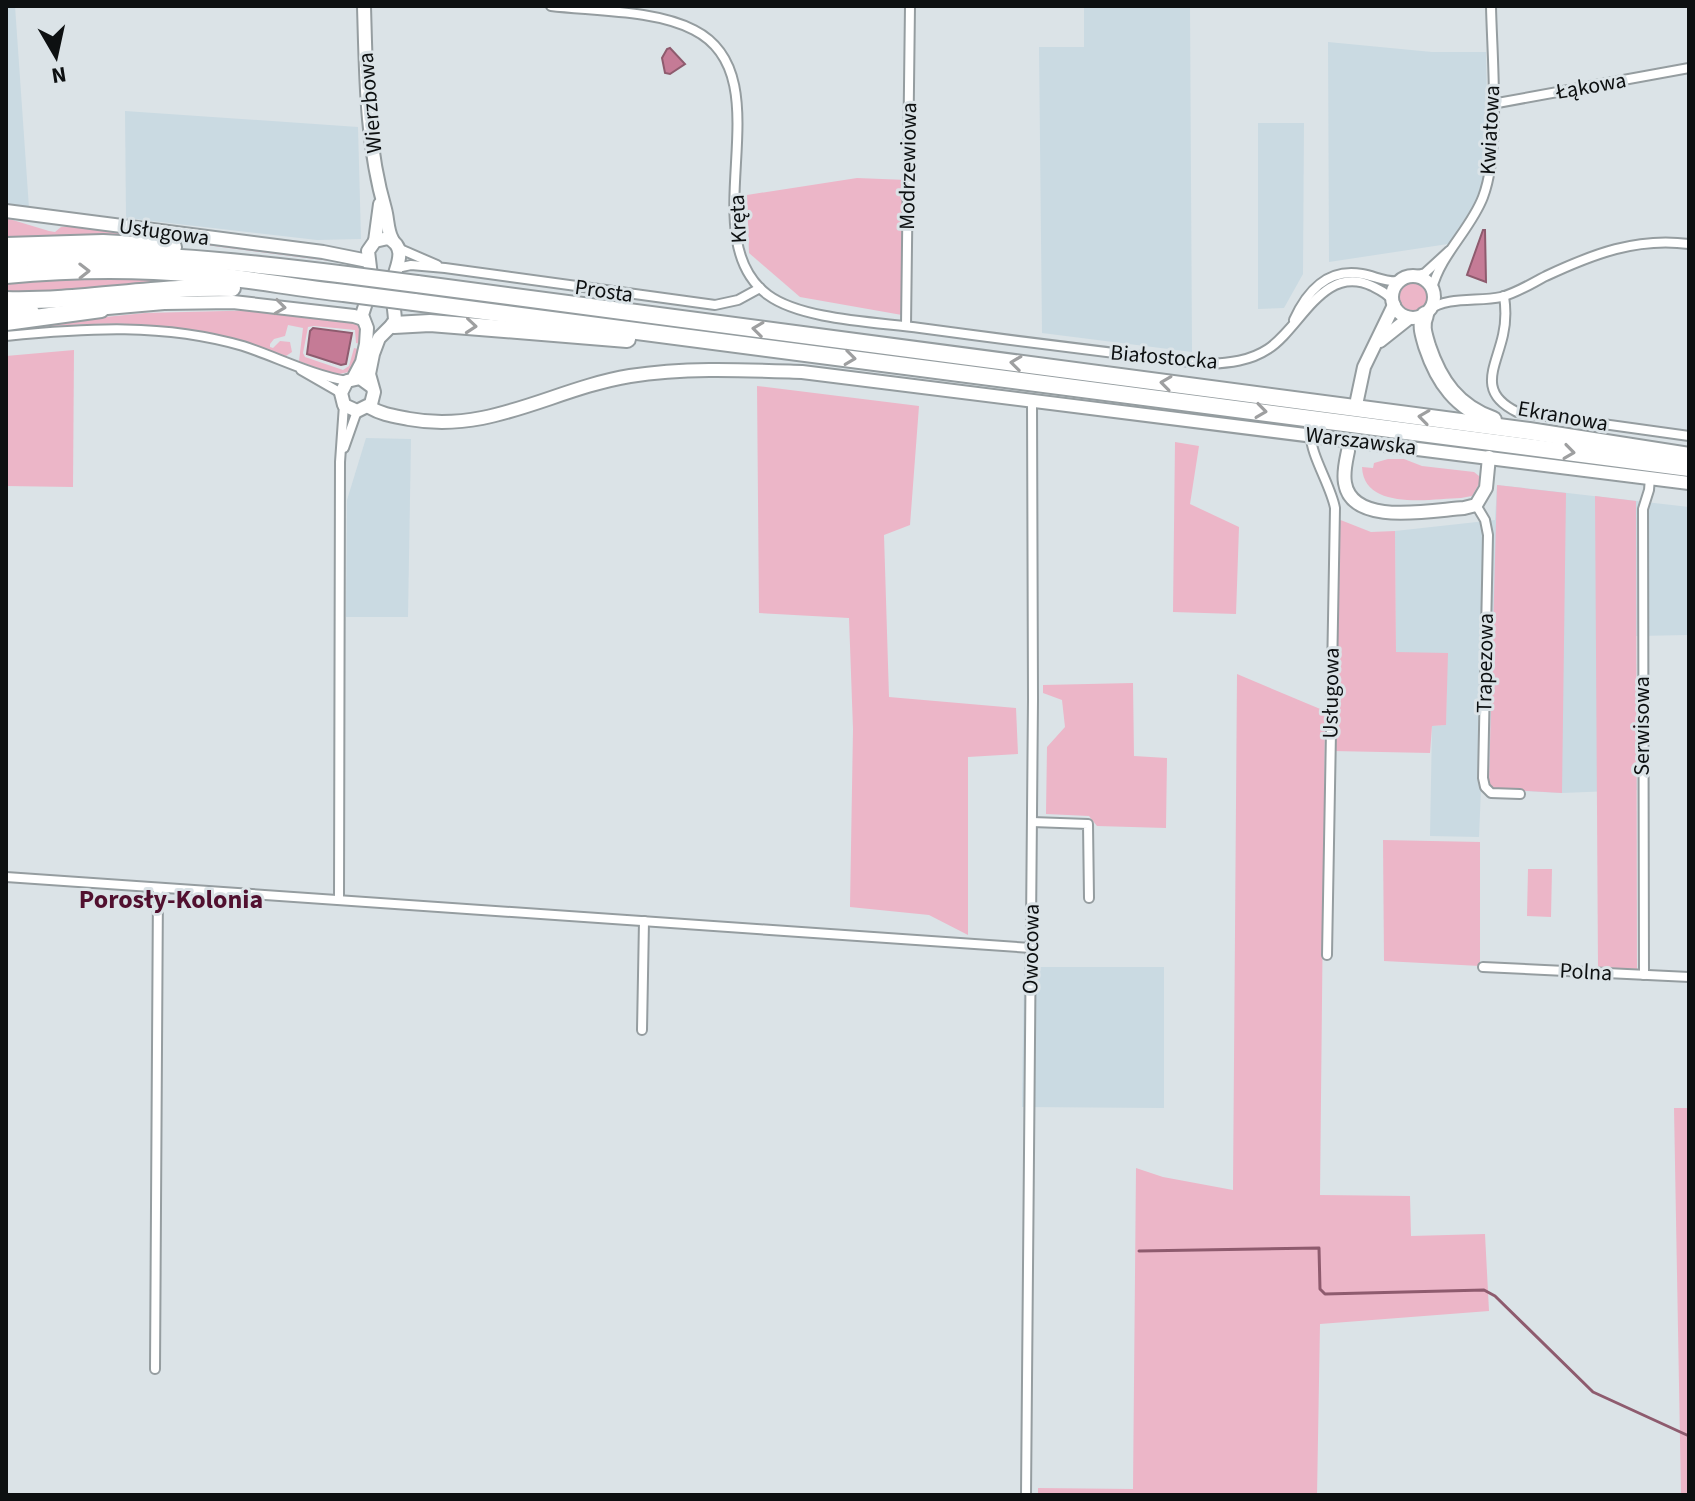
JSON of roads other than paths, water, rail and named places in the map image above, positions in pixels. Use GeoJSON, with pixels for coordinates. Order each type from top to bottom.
{"type":"FeatureCollection","features":[{"type":"Feature","properties":{"kind":"highway"},"geometry":{"type":"LineString","coordinates":[[6,246],[82,243],[155,245],[265,264]]}},
{"type":"Feature","properties":{"kind":"highway"},"geometry":{"type":"LineString","coordinates":[[6,260],[109,255],[265,264],[1529,431],[1689,456]]}},
{"type":"Feature","properties":{"kind":"highway"},"geometry":{"type":"LineString","coordinates":[[6,275],[153,271],[229,278],[1689,468]]}},
{"type":"Feature","properties":{"kind":"highway"},"geometry":{"type":"LineString","coordinates":[[6,300],[176,287],[314,290]]}},
{"type":"Feature","properties":{"kind":"highway"},"geometry":{"type":"LineString","coordinates":[[6,322],[101,309]]}},
{"type":"Feature","properties":{"kind":"highway"},"geometry":{"type":"LineString","coordinates":[[1421,314],[1432,360],[1445,387],[1465,407],[1480,416],[1529,431]]}},
{"type":"Feature","properties":{"kind":"highway"},"geometry":{"type":"LineString","coordinates":[[388,329],[430,323],[590,337],[709,340]]}},
{"type":"Feature","properties":{"kind":"street","name":"Wierzbowa"},"geometry":{"type":"LineString","coordinates":[[364,6],[366,87],[382,200],[396,244]]}},
{"type":"Feature","properties":{"kind":"street","name":"Kręta"},"geometry":{"type":"LineString","coordinates":[[551,6],[669,21],[693,29],[715,44],[729,66],[736,100],[738,245],[747,270],[760,288]]}},
{"type":"Feature","properties":{"kind":"street","name":"Modrzewiowa"},"geometry":{"type":"LineString","coordinates":[[906,326],[910,6]]}},
{"type":"Feature","properties":{"kind":"street","name":"Kwiatowa"},"geometry":{"type":"LineString","coordinates":[[1433,290],[1455,245],[1475,214],[1488,180],[1492,104],[1491,6]]}},
{"type":"Feature","properties":{"kind":"street","name":"Łąkowa"},"geometry":{"type":"LineString","coordinates":[[1492,104],[1689,68]]}},
{"type":"Feature","properties":{"kind":"street","name":"Wierzbowa"},"geometry":{"type":"LineString","coordinates":[[346,389],[362,362],[372,284],[371,250],[382,200]]}},
{"type":"Feature","properties":{"kind":"street","name":"Usługowa"},"geometry":{"type":"LineString","coordinates":[[6,211],[323,252],[371,250],[383,238],[396,244]]}},
{"type":"Feature","properties":{"kind":"street"},"geometry":{"type":"LineString","coordinates":[[1371,349],[1437,305],[1504,296],[1603,252],[1651,242],[1689,244]]}},
{"type":"Feature","properties":{"kind":"street","name":"Prosta"},"geometry":{"type":"LineString","coordinates":[[396,244],[445,268]]}},
{"type":"Feature","properties":{"kind":"street"},"geometry":{"type":"LineString","coordinates":[[341,456],[368,400],[371,361],[379,338],[395,318],[392,287],[397,268],[396,244]]}},
{"type":"Feature","properties":{"kind":"street","name":"Kwiatowa"},"geometry":{"type":"LineString","coordinates":[[1405,279],[1425,273],[1455,245]]}},
{"type":"Feature","properties":{"kind":"street","name":"Prosta"},"geometry":{"type":"LineString","coordinates":[[397,268],[411,265],[445,268],[715,305],[738,300],[760,288]]}},
{"type":"Feature","properties":{"kind":"street","name":"Białostocka"},"geometry":{"type":"LineString","coordinates":[[1291,328],[1311,291],[1332,276],[1354,273],[1390,282],[1405,279]]}},
{"type":"Feature","properties":{"kind":"street"},"geometry":{"type":"LineString","coordinates":[[1357,400],[1371,349],[1393,302],[1394,289],[1405,279],[1425,280],[1433,290],[1462,302]]}},
{"type":"Feature","properties":{"kind":"street","name":"Białostocka"},"geometry":{"type":"LineString","coordinates":[[906,326],[1208,364],[1258,355],[1275,344],[1315,298],[1340,283],[1368,284],[1386,293],[1393,302]]}},
{"type":"Feature","properties":{"kind":"street"},"geometry":{"type":"LineString","coordinates":[[760,288],[786,306],[796,309],[906,326]]}},
{"type":"Feature","properties":{"kind":"street"},"geometry":{"type":"LineString","coordinates":[[1421,314],[1433,301],[1433,290]]}},
{"type":"Feature","properties":{"kind":"street","name":"Ekranowa"},"geometry":{"type":"LineString","coordinates":[[1504,296],[1505,324],[1491,377],[1498,399],[1507,407],[1517,412],[1689,436]]}},
{"type":"Feature","properties":{"kind":"street"},"geometry":{"type":"LineString","coordinates":[[6,312],[233,302],[354,316],[373,333],[388,329]]}},
{"type":"Feature","properties":{"kind":"street"},"geometry":{"type":"LineString","coordinates":[[1393,302],[1400,313],[1421,314]]}},
{"type":"Feature","properties":{"kind":"street"},"geometry":{"type":"LineString","coordinates":[[6,336],[88,328],[170,330],[242,346],[368,400]]}},
{"type":"Feature","properties":{"kind":"street","name":"Warszawska"},"geometry":{"type":"LineString","coordinates":[[368,400],[380,414],[436,424],[472,422],[618,378],[647,373],[802,372],[1689,483]]}},
{"type":"Feature","properties":{"kind":"street"},"geometry":{"type":"LineString","coordinates":[[346,389],[363,379],[368,400]]}},
{"type":"Feature","properties":{"kind":"street"},"geometry":{"type":"LineString","coordinates":[[339,899],[341,456],[346,389]]}},
{"type":"Feature","properties":{"kind":"street","name":"Owocowa"},"geometry":{"type":"LineString","coordinates":[[1026,1495],[1032,403]]}},
{"type":"Feature","properties":{"kind":"street","name":"Usługowa"},"geometry":{"type":"LineString","coordinates":[[1311,435],[1311,446],[1335,508],[1327,955]]}},
{"type":"Feature","properties":{"kind":"street"},"geometry":{"type":"LineString","coordinates":[[1348,451],[1344,475],[1347,491],[1358,505],[1368,510],[1412,511],[1476,505],[1484,496],[1489,457]]}},
{"type":"Feature","properties":{"kind":"street","name":"Serwisowa"},"geometry":{"type":"LineString","coordinates":[[1644,975],[1643,509],[1650,478]]}},
{"type":"Feature","properties":{"kind":"street","name":"Trapezowa"},"geometry":{"type":"LineString","coordinates":[[1476,505],[1485,520],[1488,535],[1483,778],[1485,787],[1491,793],[1520,794]]}},
{"type":"Feature","properties":{"kind":"street"},"geometry":{"type":"LineString","coordinates":[[1032,822],[1088,824],[1089,898]]}},
{"type":"Feature","properties":{"kind":"street"},"geometry":{"type":"LineString","coordinates":[[6,877],[1031,948]]}},
{"type":"Feature","properties":{"kind":"street"},"geometry":{"type":"LineString","coordinates":[[155,1369],[158,888]]}},
{"type":"Feature","properties":{"kind":"street"},"geometry":{"type":"LineString","coordinates":[[642,1030],[644,921]]}},
{"type":"Feature","properties":{"kind":"street","name":"Polna"},"geometry":{"type":"LineString","coordinates":[[1483,967],[1689,977]]}},
{"type":"Feature","properties":{"kind":"waterway"},"geometry":{"type":"LineString","coordinates":[[1139,1251],[1319,1248],[1320,1289],[1325,1294],[1484,1290],[1495,1296],[1593,1392],[1689,1436]]}},
{"type":"Feature","properties":{"kind":"district","name":"Porosły-Kolonia"},"geometry":{"type":"Point","coordinates":[171,899]}}]}
